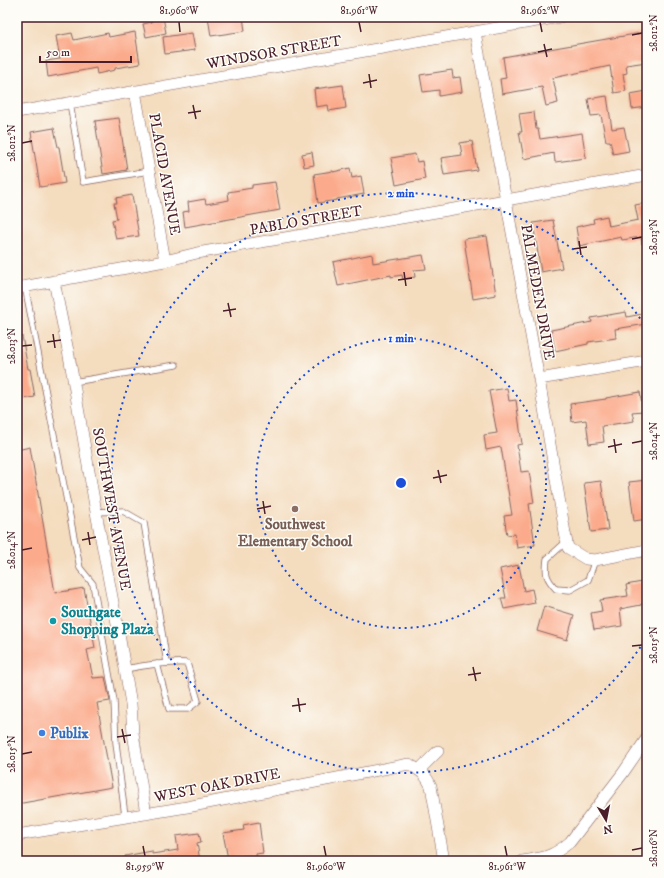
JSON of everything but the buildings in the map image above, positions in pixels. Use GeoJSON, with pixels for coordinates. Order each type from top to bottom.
{"type":"FeatureCollection","features":[{"type":"Feature","properties":{"kind":"street","name":"WINDSOR STREET"},"geometry":{"type":"LineString","coordinates":[[17,112],[560,17]]}},
{"type":"Feature","properties":{"kind":"street","name":"PALMEDEN DRIVE"},"geometry":{"type":"LineString","coordinates":[[475,32],[539,379],[568,548],[586,559],[595,560]]}},
{"type":"Feature","properties":{"kind":"street","name":"PLACID AVENUE"},"geometry":{"type":"LineString","coordinates":[[135,91],[165,261]]}},
{"type":"Feature","properties":{"kind":"street","name":"PABLO STREET"},"geometry":{"type":"LineString","coordinates":[[21,287],[165,261],[197,253],[647,175]]}},
{"type":"Feature","properties":{"kind":"street","name":"SOUTHWEST AVENUE"},"geometry":{"type":"LineString","coordinates":[[54,281],[125,669],[131,704],[133,733],[146,814]]}},
{"type":"Feature","properties":{"kind":"street"},"geometry":{"type":"LineString","coordinates":[[539,379],[647,361]]}},
{"type":"Feature","properties":{"kind":"street"},"geometry":{"type":"LineString","coordinates":[[595,560],[647,550]]}},
{"type":"Feature","properties":{"kind":"street"},"geometry":{"type":"LineString","coordinates":[[522,861],[549,856],[570,842],[614,786],[647,738]]}},
{"type":"Feature","properties":{"kind":"street"},"geometry":{"type":"LineString","coordinates":[[438,751],[419,770],[427,777],[431,786],[444,861]]}},
{"type":"Feature","properties":{"kind":"street","name":"WEST OAK DRIVE"},"geometry":{"type":"LineString","coordinates":[[17,835],[187,807],[394,766],[409,764],[419,770]]}},
{"type":"Feature","properties":{"kind":"lane"},"geometry":{"type":"LineString","coordinates":[[70,102],[83,182],[149,171]]}},
{"type":"Feature","properties":{"kind":"lane"},"geometry":{"type":"LineString","coordinates":[[21,287],[80,568],[93,584],[114,701],[116,743],[125,816]]}},
{"type":"Feature","properties":{"kind":"lane"},"geometry":{"type":"LineString","coordinates":[[73,382],[176,365]]}},
{"type":"Feature","properties":{"kind":"lane"},"geometry":{"type":"LineString","coordinates":[[96,512],[123,511],[144,523],[167,663]]}},
{"type":"Feature","properties":{"kind":"lane"},"geometry":{"type":"LineString","coordinates":[[567,540],[547,559],[545,571],[549,582],[556,589],[570,590],[588,580],[595,560]]}},
{"type":"Feature","properties":{"kind":"lane"},"geometry":{"type":"LineString","coordinates":[[125,669],[157,664],[167,663],[187,663],[198,700],[188,709],[169,709],[157,664]]}},
{"type":"Feature","properties":{"kind":"place","name":"Southwest Elementary School"},"geometry":{"type":"Point","coordinates":[295,509]}},
{"type":"Feature","properties":{"kind":"place","name":"Southgate Shopping Plaza"},"geometry":{"type":"Point","coordinates":[53,621]}},
{"type":"Feature","properties":{"kind":"place","name":"Publix"},"geometry":{"type":"Point","coordinates":[42,733]}}]}
